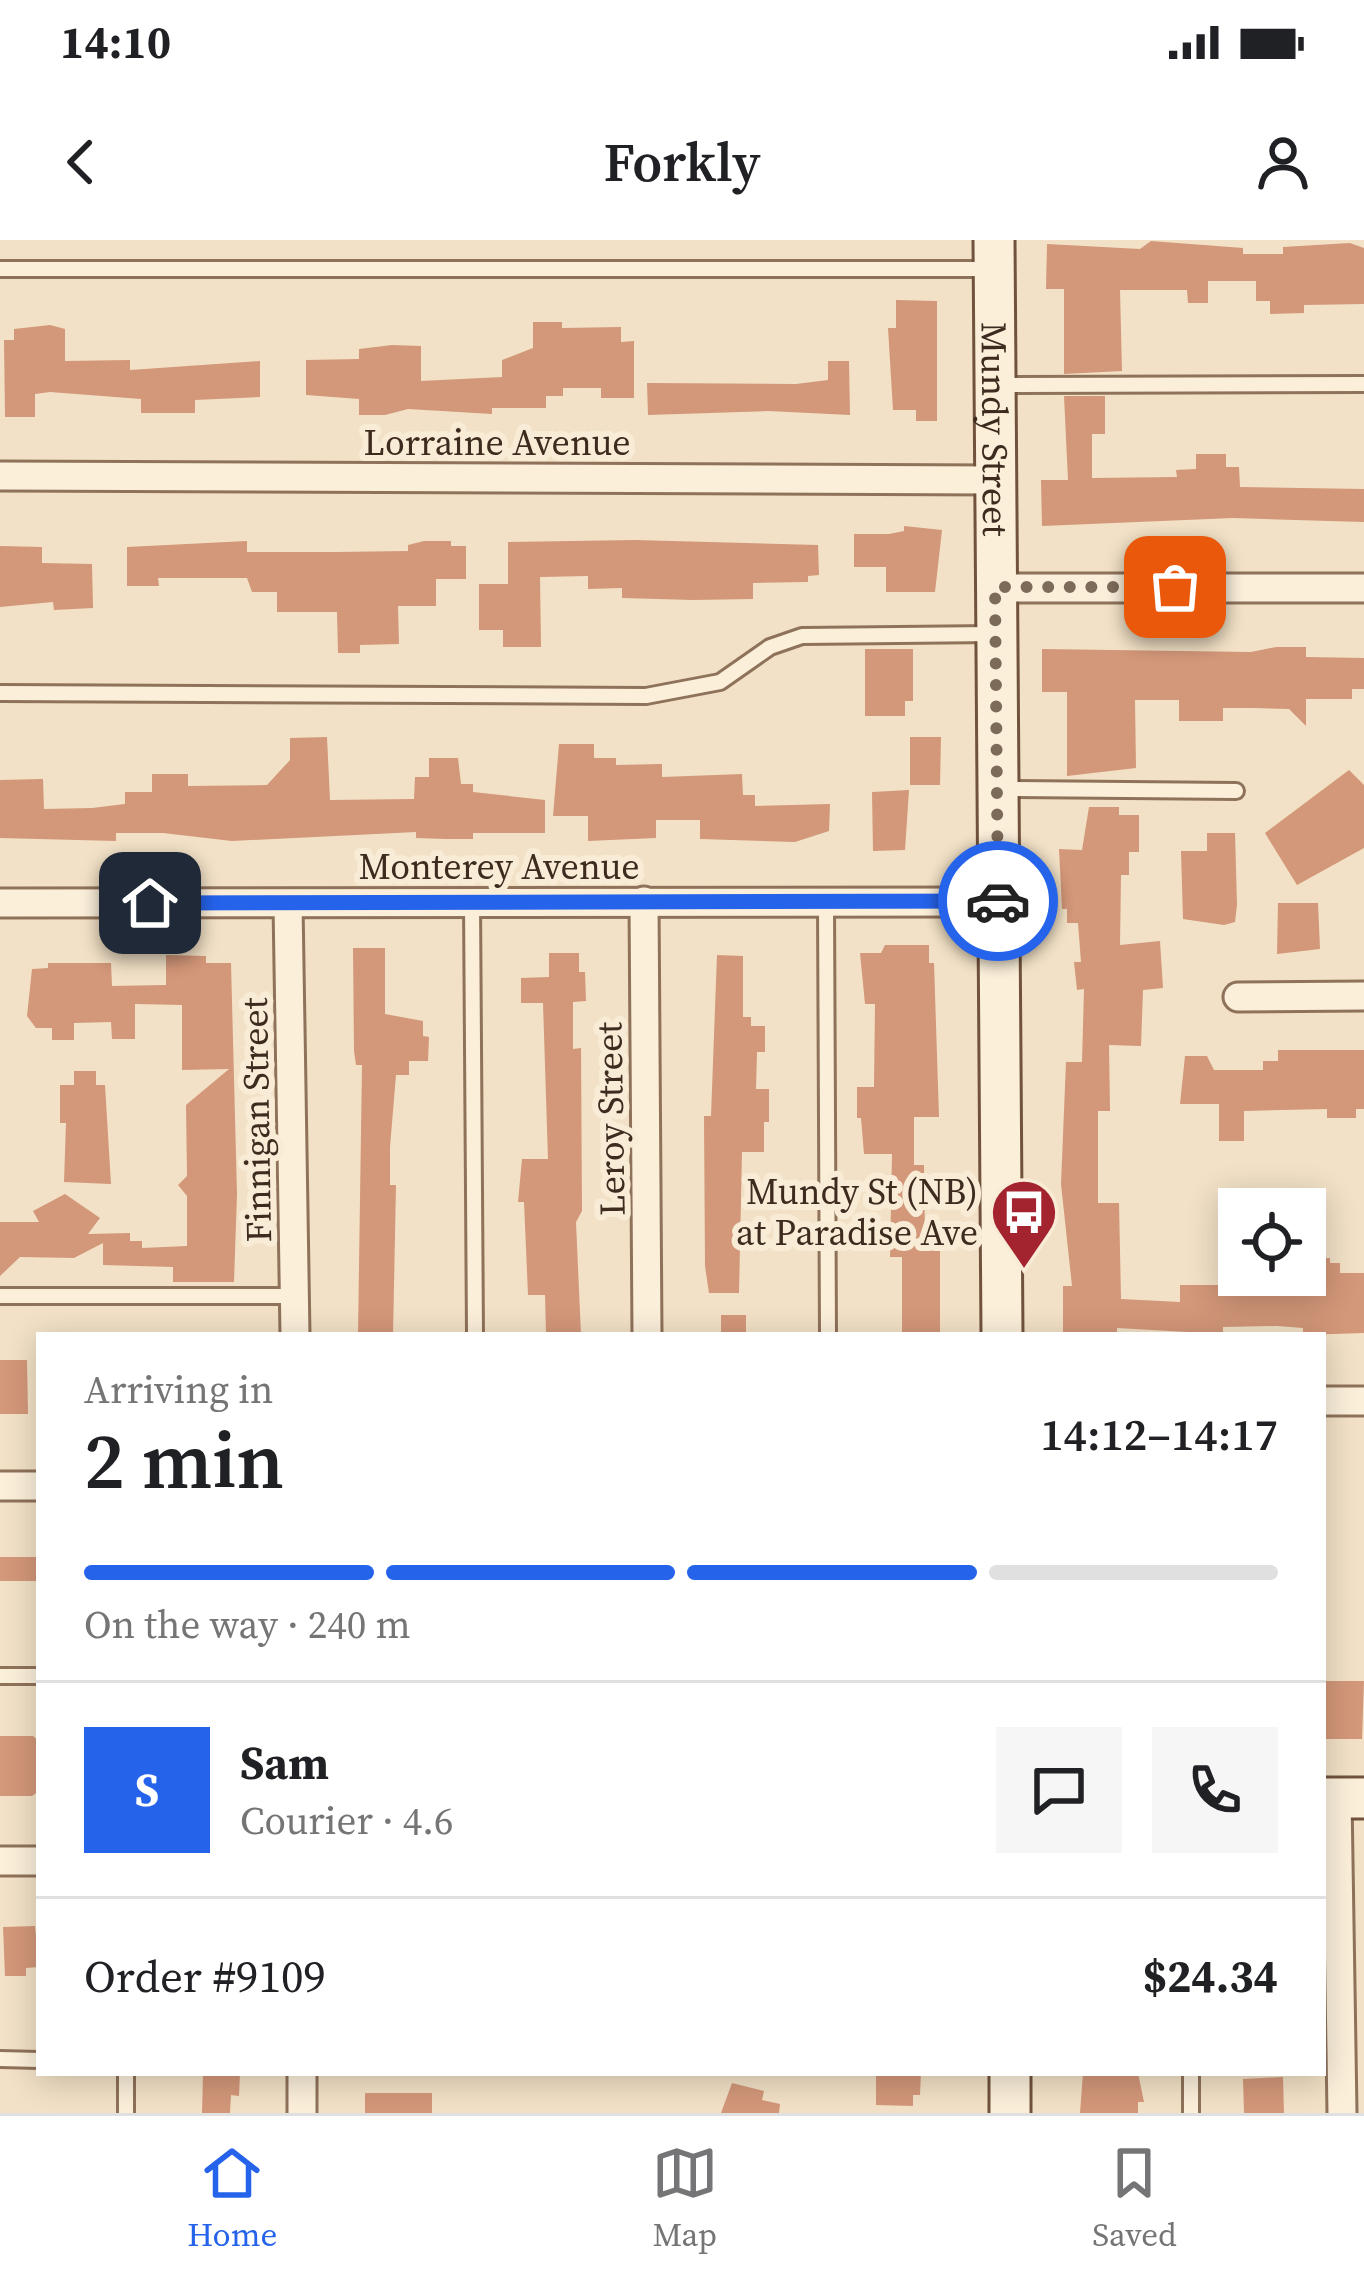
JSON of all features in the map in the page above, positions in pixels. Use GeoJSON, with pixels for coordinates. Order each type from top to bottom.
{"type":"FeatureCollection","features":[{"type":"Feature","properties":{"kind":"street","name":"Mundy Street"},"geometry":{"type":"LineString","coordinates":[[994,254],[1002,1332]]}},
{"type":"Feature","properties":{"kind":"street","name":"Lorraine Avenue"},"geometry":{"type":"LineString","coordinates":[[0,476],[994,480]]}},
{"type":"Feature","properties":{"kind":"street"},"geometry":{"type":"LineString","coordinates":[[995,587],[1364,588]]}},
{"type":"Feature","properties":{"kind":"street","name":"Leroy Street"},"geometry":{"type":"LineString","coordinates":[[644,902],[647,1332]]}},
{"type":"Feature","properties":{"kind":"street","name":"Monterey Avenue"},"geometry":{"type":"LineString","coordinates":[[0,903],[998,902]]}},
{"type":"Feature","properties":{"kind":"street","name":"Finnigan Street"},"geometry":{"type":"LineString","coordinates":[[288,904],[295,1332]]}},
{"type":"Feature","properties":{"kind":"street"},"geometry":{"type":"LineString","coordinates":[[1238,997],[1364,996]]}},
{"type":"Feature","properties":{"kind":"street"},"geometry":{"type":"LineString","coordinates":[[1326,1401],[1364,1401]]}},
{"type":"Feature","properties":{"kind":"street"},"geometry":{"type":"LineString","coordinates":[[0,1486],[36,1486]]}},
{"type":"Feature","properties":{"kind":"street"},"geometry":{"type":"LineString","coordinates":[[1341,1798],[1349,2102]]}},
{"type":"Feature","properties":{"kind":"street"},"geometry":{"type":"LineString","coordinates":[[0,1861],[36,1861]]}},
{"type":"Feature","properties":{"kind":"street"},"geometry":{"type":"LineString","coordinates":[[302,2076],[302,2113]]}},
{"type":"Feature","properties":{"kind":"street"},"geometry":{"type":"LineString","coordinates":[[1010,2076],[1010,2113]]}},
{"type":"Feature","properties":{"kind":"lane"},"geometry":{"type":"LineString","coordinates":[[0,268],[994,254]]}},
{"type":"Feature","properties":{"kind":"lane"},"geometry":{"type":"LineString","coordinates":[[995,385],[1364,384]]}},
{"type":"Feature","properties":{"kind":"lane"},"geometry":{"type":"LineString","coordinates":[[0,693],[646,696],[720,682],[770,646],[802,636],[996,634]]}},
{"type":"Feature","properties":{"kind":"lane"},"geometry":{"type":"LineString","coordinates":[[998,789],[1236,791]]}},
{"type":"Feature","properties":{"kind":"lane"},"geometry":{"type":"LineString","coordinates":[[472,901],[475,1332]]}},
{"type":"Feature","properties":{"kind":"lane"},"geometry":{"type":"LineString","coordinates":[[826,904],[828,1332]]}},
{"type":"Feature","properties":{"kind":"lane"},"geometry":{"type":"LineString","coordinates":[[0,1296],[294,1296]]}},
{"type":"Feature","properties":{"kind":"lane"},"geometry":{"type":"LineString","coordinates":[[0,1676],[36,1676]]}},
{"type":"Feature","properties":{"kind":"lane"},"geometry":{"type":"LineString","coordinates":[[0,2059],[36,2060]]}},
{"type":"Feature","properties":{"kind":"lane"},"geometry":{"type":"LineString","coordinates":[[125,2076],[126,2113]]}},
{"type":"Feature","properties":{"kind":"lane"},"geometry":{"type":"LineString","coordinates":[[1191,2076],[1191,2113]]}},
{"type":"Feature","properties":{"kind":"building"},"geometry":{"type":"Polygon","coordinates":[[[1151,241],[1243,248],[1243,254],[1283,254],[1283,247],[1350,243],[1364,248],[1364,304],[1304,305],[1304,313],[1270,314],[1270,301],[1256,301],[1256,281],[1208,281],[1208,303],[1188,303],[1187,290],[1120,290],[1122,371],[1064,374],[1064,289],[1046,289],[1047,244],[1140,249],[1151,241]]]}},
{"type":"Feature","properties":{"kind":"building"},"geometry":{"type":"Polygon","coordinates":[[[896,300],[937,301],[937,421],[916,421],[916,410],[893,410],[888,328],[896,328],[896,300]]]}},
{"type":"Feature","properties":{"kind":"building"},"geometry":{"type":"Polygon","coordinates":[[[533,322],[562,322],[562,328],[621,327],[621,342],[634,341],[634,398],[601,398],[601,388],[563,388],[563,396],[546,396],[546,408],[492,408],[492,414],[408,409],[359,415],[359,399],[306,395],[306,360],[359,359],[359,349],[392,345],[421,346],[421,381],[502,377],[502,360],[533,348],[533,322]]]}},
{"type":"Feature","properties":{"kind":"building"},"geometry":{"type":"Polygon","coordinates":[[[50,325],[65,329],[65,361],[130,360],[130,370],[260,361],[260,397],[195,400],[195,413],[141,413],[141,399],[50,392],[35,394],[35,417],[5,417],[4,340],[14,340],[14,329],[50,325]]]}},
{"type":"Feature","properties":{"kind":"building"},"geometry":{"type":"Polygon","coordinates":[[[828,361],[849,361],[850,415],[768,411],[648,415],[647,383],[796,384],[828,380],[828,361]]]}},
{"type":"Feature","properties":{"kind":"building"},"geometry":{"type":"Polygon","coordinates":[[[1064,396],[1105,396],[1105,434],[1092,434],[1092,478],[1177,477],[1176,470],[1196,469],[1196,454],[1226,454],[1226,467],[1239,467],[1240,487],[1364,489],[1364,522],[1233,518],[1042,526],[1041,480],[1068,480],[1064,396]]]}},
{"type":"Feature","properties":{"kind":"building"},"geometry":{"type":"Polygon","coordinates":[[[904,526],[942,530],[935,592],[886,592],[886,567],[854,567],[854,534],[889,534],[904,531],[904,526]]]}},
{"type":"Feature","properties":{"kind":"building"},"geometry":{"type":"Polygon","coordinates":[[[247,541],[247,552],[336,552],[408,551],[408,545],[424,541],[451,541],[451,546],[466,546],[466,579],[436,579],[436,606],[398,606],[399,644],[360,645],[360,653],[338,653],[337,612],[277,612],[277,592],[252,592],[247,578],[158,578],[159,586],[127,586],[127,547],[247,541]]]}},
{"type":"Feature","properties":{"kind":"building"},"geometry":{"type":"Polygon","coordinates":[[[508,542],[818,545],[819,575],[808,576],[808,582],[753,583],[753,599],[693,600],[622,598],[622,588],[588,589],[588,576],[540,577],[541,647],[503,647],[503,630],[479,630],[479,584],[508,584],[508,542]]]}},
{"type":"Feature","properties":{"kind":"building"},"geometry":{"type":"Polygon","coordinates":[[[0,546],[42,547],[42,563],[92,564],[93,608],[54,610],[53,602],[0,607],[0,546]]]}},
{"type":"Feature","properties":{"kind":"building"},"geometry":{"type":"Polygon","coordinates":[[[1306,647],[1306,657],[1364,658],[1364,689],[1352,689],[1352,699],[1306,699],[1306,726],[1289,709],[1223,708],[1223,721],[1179,721],[1179,700],[1135,700],[1136,768],[1067,776],[1067,692],[1042,692],[1042,649],[1251,652],[1306,647]]]}},
{"type":"Feature","properties":{"kind":"building"},"geometry":{"type":"Polygon","coordinates":[[[865,649],[913,649],[913,701],[905,701],[905,716],[865,716],[865,649]]]}},
{"type":"Feature","properties":{"kind":"building"},"geometry":{"type":"Polygon","coordinates":[[[327,737],[330,800],[414,799],[415,777],[429,777],[429,758],[458,758],[461,784],[473,784],[473,792],[545,800],[545,833],[473,833],[473,839],[416,838],[416,832],[232,841],[163,833],[116,833],[116,841],[0,838],[0,780],[43,779],[44,809],[125,804],[125,792],[152,792],[152,774],[188,774],[188,786],[267,785],[290,760],[290,738],[327,737]]]}},
{"type":"Feature","properties":{"kind":"building"},"geometry":{"type":"Polygon","coordinates":[[[910,737],[941,737],[940,785],[910,785],[910,737]]]}},
{"type":"Feature","properties":{"kind":"building"},"geometry":{"type":"Polygon","coordinates":[[[559,744],[594,744],[594,758],[616,758],[616,765],[662,764],[662,777],[742,774],[743,795],[755,795],[755,806],[830,804],[829,831],[795,842],[700,839],[700,820],[656,820],[656,838],[588,841],[588,816],[553,816],[559,744]]]}},
{"type":"Feature","properties":{"kind":"building"},"geometry":{"type":"Polygon","coordinates":[[[1349,770],[1364,785],[1364,848],[1297,885],[1265,833],[1349,770]]]}},
{"type":"Feature","properties":{"kind":"building"},"geometry":{"type":"Polygon","coordinates":[[[909,790],[905,850],[873,851],[872,792],[909,790]]]}},
{"type":"Feature","properties":{"kind":"building"},"geometry":{"type":"Polygon","coordinates":[[[1089,807],[1119,807],[1119,815],[1139,815],[1139,852],[1129,852],[1129,875],[1121,875],[1120,945],[1160,941],[1163,988],[1143,990],[1141,1046],[1109,1045],[1110,1111],[1098,1111],[1098,1203],[1119,1203],[1121,1299],[1180,1302],[1180,1285],[1218,1285],[1218,1296],[1326,1296],[1326,1258],[1330,1258],[1330,1263],[1340,1263],[1340,1273],[1364,1273],[1364,1333],[1326,1334],[1277,1326],[1223,1327],[1223,1332],[1117,1328],[1117,1332],[1063,1332],[1063,1286],[1072,1286],[1061,1184],[1066,1062],[1082,1062],[1084,989],[1077,990],[1074,962],[1081,962],[1078,923],[1067,923],[1067,909],[1062,909],[1059,849],[1082,850],[1089,807]]]}},
{"type":"Feature","properties":{"kind":"building"},"geometry":{"type":"Polygon","coordinates":[[[1207,833],[1235,833],[1235,922],[1224,925],[1183,919],[1181,851],[1207,851],[1207,833]]]}},
{"type":"Feature","properties":{"kind":"building"},"geometry":{"type":"Polygon","coordinates":[[[1278,903],[1318,903],[1320,949],[1277,954],[1278,903]]]}},
{"type":"Feature","properties":{"kind":"building"},"geometry":{"type":"Polygon","coordinates":[[[885,945],[929,945],[929,963],[934,963],[939,1117],[914,1117],[914,1165],[924,1165],[925,1237],[940,1237],[940,1332],[902,1332],[902,1257],[890,1257],[892,1154],[864,1154],[861,1118],[857,1118],[857,1087],[874,1087],[875,1004],[865,1004],[860,953],[881,953],[885,945]]]}},
{"type":"Feature","properties":{"kind":"building"},"geometry":{"type":"Polygon","coordinates":[[[353,948],[385,948],[385,1014],[423,1021],[423,1036],[429,1037],[428,1061],[409,1061],[409,1075],[396,1075],[390,1147],[390,1185],[396,1185],[393,1332],[358,1332],[362,1065],[356,1065],[353,948]]]}},
{"type":"Feature","properties":{"kind":"building"},"geometry":{"type":"Polygon","coordinates":[[[549,953],[579,953],[586,1001],[573,1002],[573,1049],[581,1048],[582,1211],[576,1222],[581,1332],[546,1332],[545,1295],[528,1295],[524,1202],[518,1202],[522,1159],[548,1159],[543,1003],[521,1003],[521,978],[549,977],[549,953]]]}},
{"type":"Feature","properties":{"kind":"building"},"geometry":{"type":"Polygon","coordinates":[[[166,955],[206,956],[206,963],[231,963],[237,1194],[234,1282],[173,1282],[173,1267],[103,1265],[103,1243],[74,1258],[20,1257],[0,1276],[0,1222],[39,1222],[33,1211],[65,1194],[100,1218],[88,1234],[130,1233],[130,1241],[142,1241],[142,1248],[187,1246],[187,1196],[178,1185],[187,1176],[186,1105],[229,1069],[182,1070],[182,1005],[135,1004],[135,1039],[112,1039],[111,1022],[74,1023],[74,1040],[52,1040],[52,1028],[36,1028],[27,1016],[32,969],[48,968],[48,963],[111,963],[112,986],[166,985],[166,955]]]}},
{"type":"Feature","properties":{"kind":"building"},"geometry":{"type":"Polygon","coordinates":[[[717,955],[743,956],[743,1017],[751,1017],[751,1026],[765,1026],[765,1052],[757,1052],[756,1089],[769,1089],[769,1122],[764,1122],[764,1152],[742,1152],[739,1293],[709,1293],[705,1266],[704,1116],[711,1116],[717,955]]]}},
{"type":"Feature","properties":{"kind":"building"},"geometry":{"type":"Polygon","coordinates":[[[1278,1050],[1364,1050],[1364,1109],[1356,1109],[1356,1118],[1327,1118],[1327,1109],[1244,1111],[1244,1141],[1219,1141],[1219,1104],[1180,1104],[1185,1056],[1207,1056],[1214,1070],[1263,1070],[1263,1061],[1278,1061],[1278,1050]]]}},
{"type":"Feature","properties":{"kind":"building"},"geometry":{"type":"Polygon","coordinates":[[[74,1071],[96,1071],[96,1085],[105,1085],[111,1184],[64,1182],[66,1123],[60,1123],[60,1085],[74,1085],[74,1071]]]}},
{"type":"Feature","properties":{"kind":"building"},"geometry":{"type":"Polygon","coordinates":[[[721,1315],[746,1315],[746,1332],[721,1332],[721,1315]]]}},
{"type":"Feature","properties":{"kind":"building"},"geometry":{"type":"Polygon","coordinates":[[[0,1360],[27,1360],[28,1414],[0,1414],[0,1360]]]}},
{"type":"Feature","properties":{"kind":"building"},"geometry":{"type":"Polygon","coordinates":[[[0,1557],[36,1557],[36,1581],[0,1581],[0,1557]]]}},
{"type":"Feature","properties":{"kind":"building"},"geometry":{"type":"Polygon","coordinates":[[[1326,1681],[1364,1681],[1362,1739],[1326,1739],[1326,1681]]]}},
{"type":"Feature","properties":{"kind":"building"},"geometry":{"type":"Polygon","coordinates":[[[0,1736],[33,1736],[36,1793],[0,1796],[0,1736]]]}},
{"type":"Feature","properties":{"kind":"building"},"geometry":{"type":"Polygon","coordinates":[[[35,1926],[36,1967],[26,1968],[26,1976],[5,1976],[3,1927],[35,1926]]]}},
{"type":"Feature","properties":{"kind":"building"},"geometry":{"type":"Polygon","coordinates":[[[203,2076],[240,2076],[239,2096],[231,2095],[230,2113],[202,2113],[203,2076]]]}},
{"type":"Feature","properties":{"kind":"building"},"geometry":{"type":"Polygon","coordinates":[[[876,2076],[921,2076],[920,2095],[913,2095],[913,2106],[876,2105],[876,2076]]]}},
{"type":"Feature","properties":{"kind":"building"},"geometry":{"type":"Polygon","coordinates":[[[1083,2076],[1139,2076],[1144,2102],[1138,2102],[1138,2113],[1080,2113],[1083,2076]]]}},
{"type":"Feature","properties":{"kind":"building"},"geometry":{"type":"Polygon","coordinates":[[[1283,2077],[1284,2113],[1244,2113],[1243,2079],[1283,2077]]]}},
{"type":"Feature","properties":{"kind":"building"},"geometry":{"type":"Polygon","coordinates":[[[732,2083],[764,2091],[762,2100],[780,2104],[779,2113],[721,2113],[732,2083]]]}},
{"type":"Feature","properties":{"kind":"building"},"geometry":{"type":"Polygon","coordinates":[[[365,2093],[432,2093],[432,2113],[365,2113],[365,2093]]]}},
{"type":"Feature","properties":{"kind":"way so far"},"geometry":{"type":"LineString","coordinates":[[998,901],[995,587],[1175,587]]}},
{"type":"Feature","properties":{"kind":"place","name":"Mundy St (NB) at Paradise Ave"},"geometry":{"type":"Point","coordinates":[1024,1271]}},
{"type":"Feature","properties":{"kind":"route"},"geometry":{"type":"LineString","coordinates":[[150,903],[998,901]]}}]}
